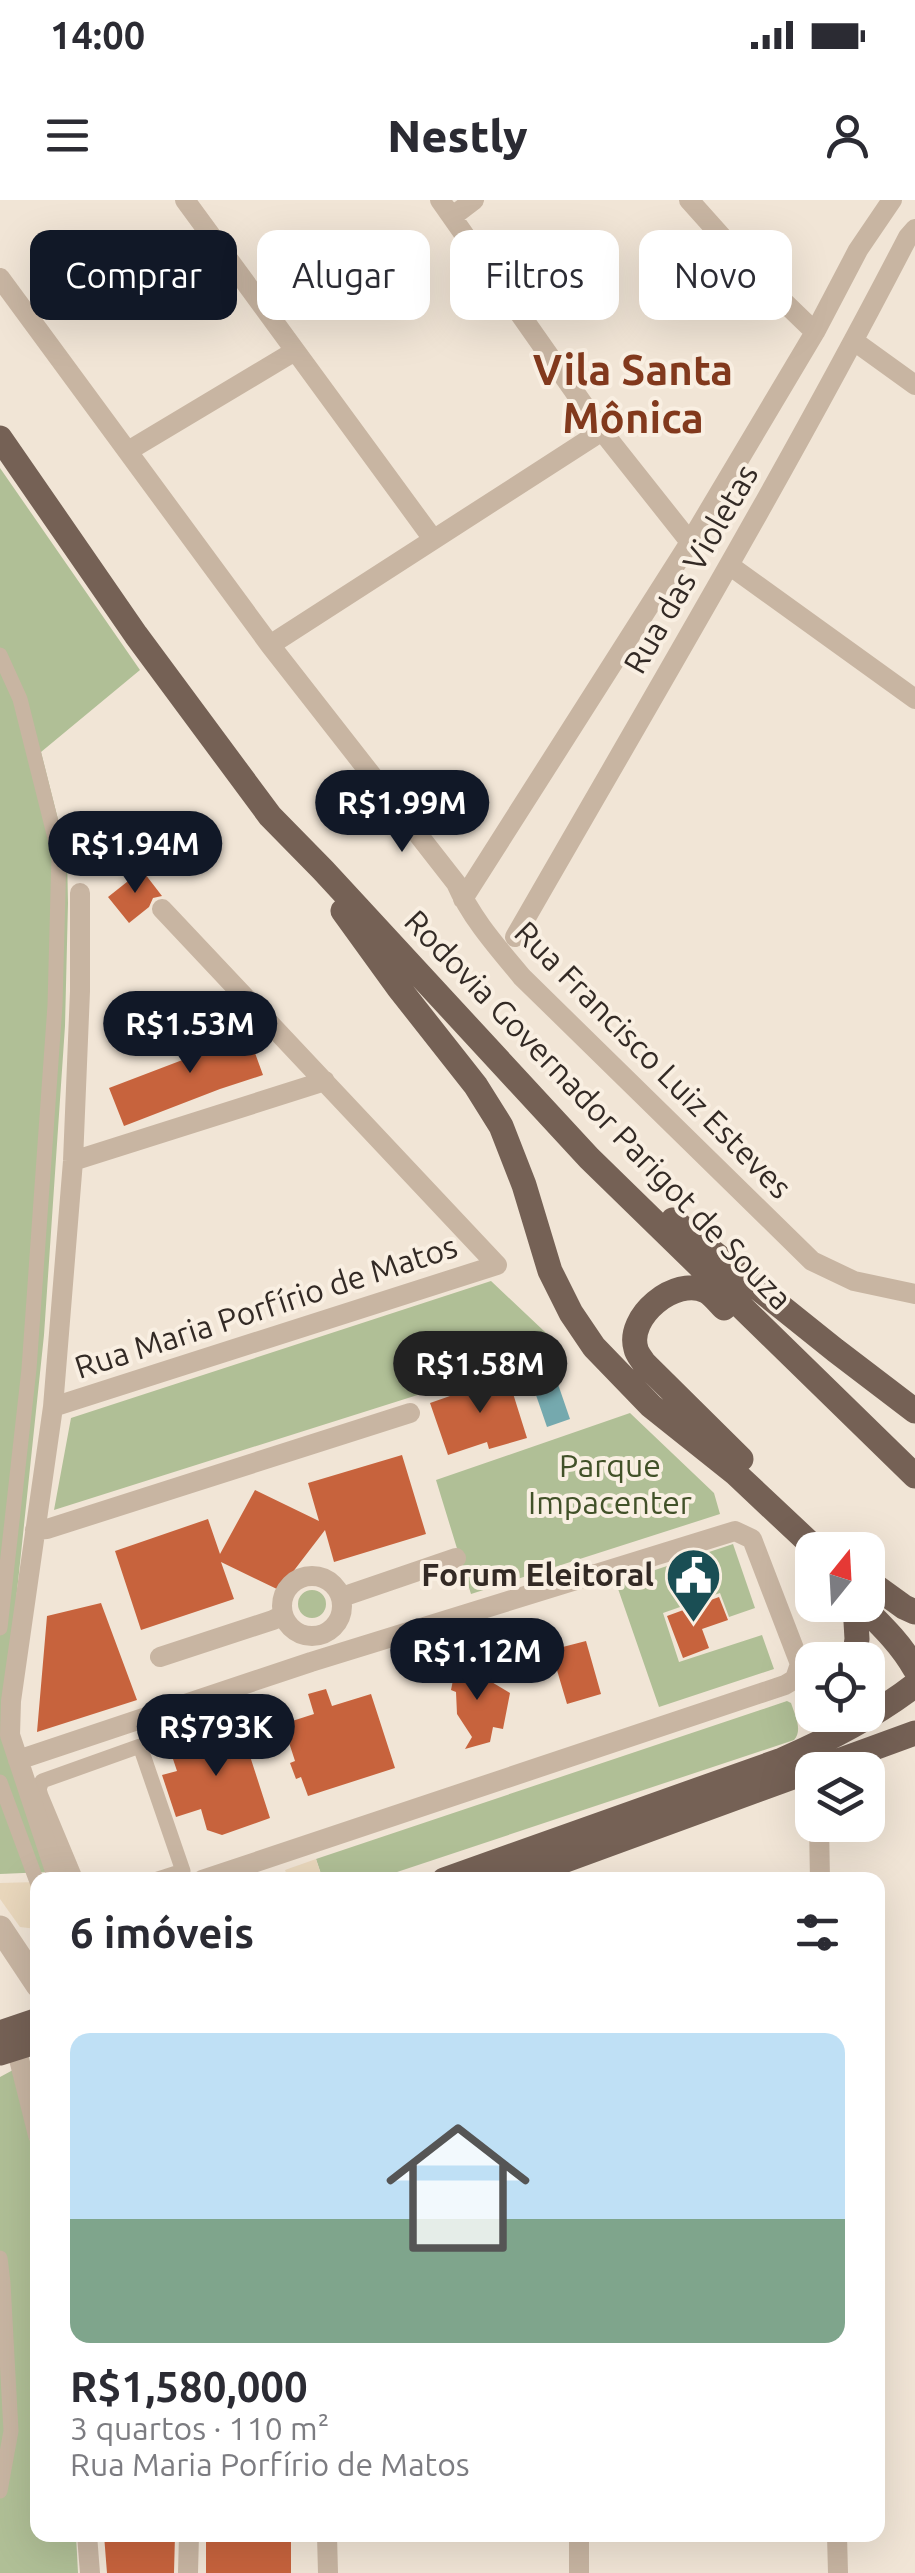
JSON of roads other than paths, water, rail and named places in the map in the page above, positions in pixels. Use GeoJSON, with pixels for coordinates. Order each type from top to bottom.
{"type":"FeatureCollection","features":[{"type":"Feature","properties":{"kind":"main road","name":"Rodovia Governador Parigot de Souza"},"geometry":{"type":"LineString","coordinates":[[0,438],[136,635],[270,816],[589,1158],[915,1476]]}},
{"type":"Feature","properties":{"kind":"main road"},"geometry":{"type":"LineString","coordinates":[[323,870],[348,920],[476,1086],[501,1126],[524,1184],[550,1271],[594,1347],[651,1406],[735,1473],[797,1532]]}},
{"type":"Feature","properties":{"kind":"main road"},"geometry":{"type":"LineString","coordinates":[[589,1158],[634,1188],[915,1411]]}},
{"type":"Feature","properties":{"kind":"main road"},"geometry":{"type":"LineString","coordinates":[[817,1532],[644,1363],[635,1348],[636,1333],[642,1317],[656,1301],[682,1290],[705,1290],[851,1424],[894,1454]]}},
{"type":"Feature","properties":{"kind":"main road"},"geometry":{"type":"LineString","coordinates":[[885,1593],[915,1612]]}},
{"type":"Feature","properties":{"kind":"main road"},"geometry":{"type":"LineString","coordinates":[[878,1622],[915,1669]]}},
{"type":"Feature","properties":{"kind":"main road"},"geometry":{"type":"LineString","coordinates":[[832,1752],[876,1711],[915,1685]]}},
{"type":"Feature","properties":{"kind":"main road"},"geometry":{"type":"LineString","coordinates":[[860,1752],[908,1738]]}},
{"type":"Feature","properties":{"kind":"main road"},"geometry":{"type":"LineString","coordinates":[[533,1872],[572,1858],[782,1760],[795,1761]]}},
{"type":"Feature","properties":{"kind":"main road"},"geometry":{"type":"LineString","coordinates":[[491,1872],[572,1858]]}},
{"type":"Feature","properties":{"kind":"street"},"geometry":{"type":"LineString","coordinates":[[186,200],[432,538]]}},
{"type":"Feature","properties":{"kind":"street"},"geometry":{"type":"LineString","coordinates":[[474,200],[447,208],[602,431],[690,542]]}},
{"type":"Feature","properties":{"kind":"street"},"geometry":{"type":"LineString","coordinates":[[688,200],[815,332]]}},
{"type":"Feature","properties":{"kind":"street"},"geometry":{"type":"LineString","coordinates":[[462,899],[690,542],[815,332],[858,250],[892,200]]}},
{"type":"Feature","properties":{"kind":"street","name":"Rua das Violetas"},"geometry":{"type":"LineString","coordinates":[[515,937],[729,565],[915,229]]}},
{"type":"Feature","properties":{"kind":"street","name":"Rua Francisco Luiz Esteves"},"geometry":{"type":"LineString","coordinates":[[0,278],[270,644],[456,883],[462,899],[522,978],[812,1262],[854,1281],[915,1294]]}},
{"type":"Feature","properties":{"kind":"street"},"geometry":{"type":"LineString","coordinates":[[854,341],[915,386]]}},
{"type":"Feature","properties":{"kind":"street"},"geometry":{"type":"LineString","coordinates":[[128,452],[295,351]]}},
{"type":"Feature","properties":{"kind":"street"},"geometry":{"type":"LineString","coordinates":[[270,644],[602,431]]}},
{"type":"Feature","properties":{"kind":"street"},"geometry":{"type":"LineString","coordinates":[[729,565],[915,699]]}},
{"type":"Feature","properties":{"kind":"street"},"geometry":{"type":"LineString","coordinates":[[0,655],[20,699],[59,854],[55,1005],[32,1330],[0,1628]]}},
{"type":"Feature","properties":{"kind":"street"},"geometry":{"type":"LineString","coordinates":[[55,1872],[10,1735],[11,1702],[53,1406],[73,1161],[80,893]]}},
{"type":"Feature","properties":{"kind":"street"},"geometry":{"type":"LineString","coordinates":[[73,1161],[325,1081],[162,908]]}},
{"type":"Feature","properties":{"kind":"street","name":"Rua Maria Porfírio de Matos"},"geometry":{"type":"LineString","coordinates":[[53,1406],[497,1264],[325,1081]]}},
{"type":"Feature","properties":{"kind":"street"},"geometry":{"type":"LineString","coordinates":[[35,1530],[410,1413]]}},
{"type":"Feature","properties":{"kind":"street"},"geometry":{"type":"LineString","coordinates":[[18,1760],[311,1662],[735,1530],[752,1539],[800,1664],[796,1679],[226,1872]]}},
{"type":"Feature","properties":{"kind":"street"},"geometry":{"type":"LineString","coordinates":[[342,1597],[456,1558]]}},
{"type":"Feature","properties":{"kind":"street"},"geometry":{"type":"LineString","coordinates":[[305,1576],[324,1578],[342,1597],[342,1611],[334,1627],[318,1636],[292,1630],[283,1615],[281,1604],[288,1586],[305,1576]]}},
{"type":"Feature","properties":{"kind":"street"},"geometry":{"type":"LineString","coordinates":[[160,1657],[283,1615]]}},
{"type":"Feature","properties":{"kind":"street"},"geometry":{"type":"LineString","coordinates":[[334,1627],[348,1651]]}},
{"type":"Feature","properties":{"kind":"street"},"geometry":{"type":"LineString","coordinates":[[307,1636],[311,1662]]}},
{"type":"Feature","properties":{"kind":"street"},"geometry":{"type":"LineString","coordinates":[[73,1872],[40,1796],[42,1781],[140,1746],[183,1871],[180,1872]]}},
{"type":"Feature","properties":{"kind":"street"},"geometry":{"type":"LineString","coordinates":[[0,1782],[33,1872]]}},
{"type":"Feature","properties":{"kind":"street"},"geometry":{"type":"LineString","coordinates":[[819,1842],[820,1872]]}},
{"type":"Feature","properties":{"kind":"street"},"geometry":{"type":"LineString","coordinates":[[0,1928],[30,1963]]}},
{"type":"Feature","properties":{"kind":"street"},"geometry":{"type":"LineString","coordinates":[[13,2044],[30,2106]]}},
{"type":"Feature","properties":{"kind":"street"},"geometry":{"type":"LineString","coordinates":[[0,2258],[10,2432],[0,2492]]}},
{"type":"Feature","properties":{"kind":"street"},"geometry":{"type":"LineString","coordinates":[[87,2542],[90,2573]]}},
{"type":"Feature","properties":{"kind":"street"},"geometry":{"type":"LineString","coordinates":[[188,2573],[189,2542]]}},
{"type":"Feature","properties":{"kind":"street"},"geometry":{"type":"LineString","coordinates":[[327,2542],[328,2573]]}},
{"type":"Feature","properties":{"kind":"street"},"geometry":{"type":"LineString","coordinates":[[579,2542],[579,2573]]}},
{"type":"Feature","properties":{"kind":"street"},"geometry":{"type":"LineString","coordinates":[[837,2542],[838,2573]]}},
{"type":"Feature","properties":{"kind":"water"},"geometry":{"type":"Polygon","coordinates":[[[550,1361],[570,1419],[547,1427],[527,1369],[550,1361]]]}},
{"type":"Feature","properties":{"kind":"place","name":"Forum Eleitoral"},"geometry":{"type":"Point","coordinates":[693,1624]}},
{"type":"Feature","properties":{"kind":"district","name":"Vila Santa Mônica"},"geometry":{"type":"Point","coordinates":[633,394]}},
{"type":"Feature","properties":{"kind":"park label","name":"Parque Impacenter"},"geometry":{"type":"Point","coordinates":[610,1484]}}]}
